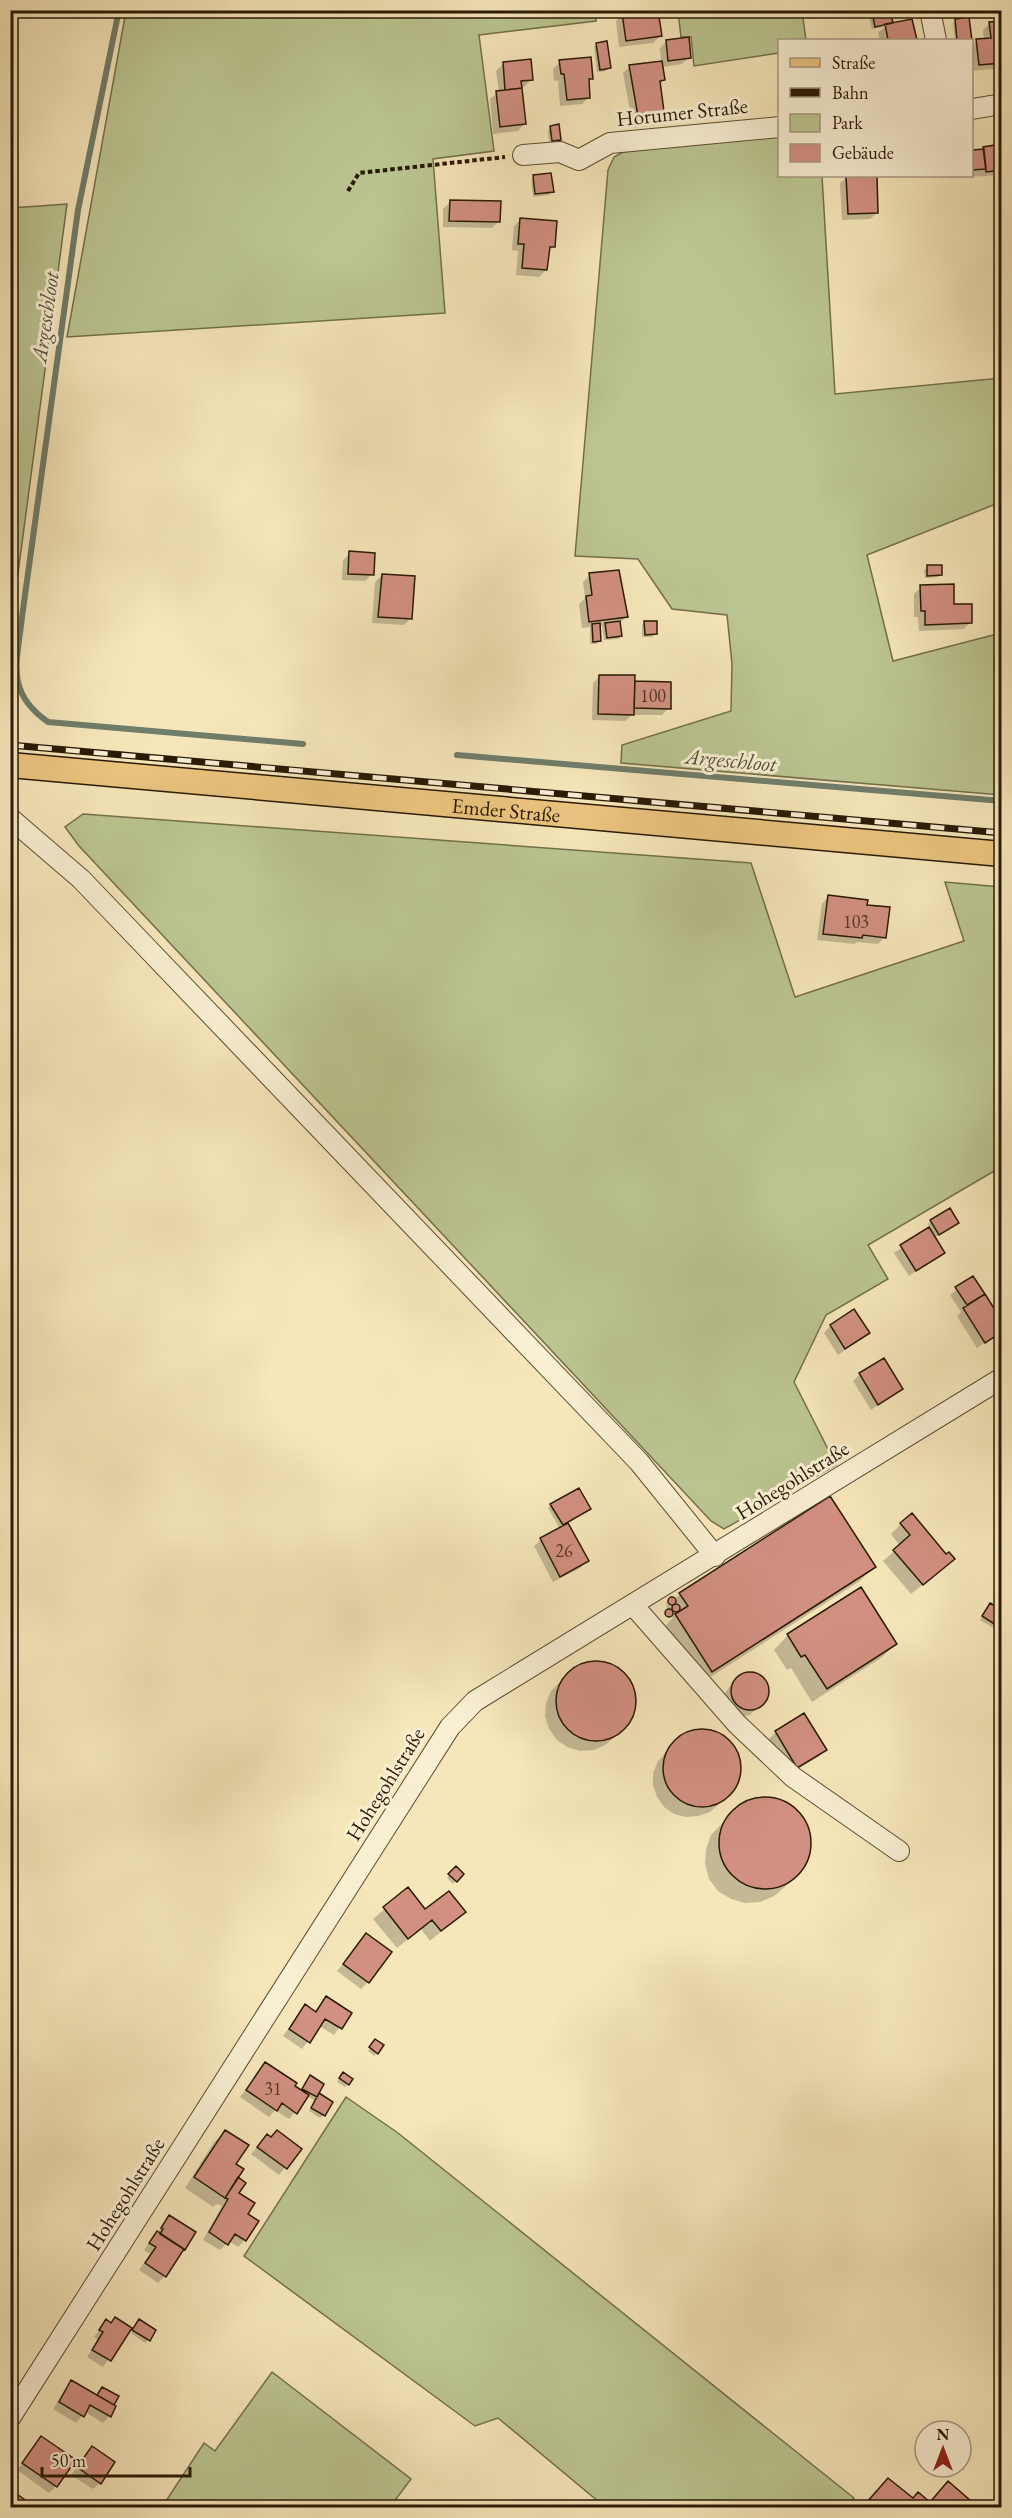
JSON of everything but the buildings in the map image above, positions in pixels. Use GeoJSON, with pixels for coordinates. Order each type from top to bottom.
{"type":"FeatureCollection","features":[{"type":"Feature","properties":{"kind":"main road","name":"Emder Straße"},"geometry":{"type":"LineString","coordinates":[[10,765],[1002,854]]}},
{"type":"Feature","properties":{"kind":"street"},"geometry":{"type":"LineString","coordinates":[[930,10],[936,39]]}},
{"type":"Feature","properties":{"kind":"street"},"geometry":{"type":"LineString","coordinates":[[973,109],[1002,104]]}},
{"type":"Feature","properties":{"kind":"street","name":"Horumer Straße"},"geometry":{"type":"LineString","coordinates":[[524,155],[560,152],[579,159],[610,143],[778,127]]}},
{"type":"Feature","properties":{"kind":"street"},"geometry":{"type":"LineString","coordinates":[[10,818],[81,879],[623,1445],[715,1556]]}},
{"type":"Feature","properties":{"kind":"street","name":"Hohegohlstraße"},"geometry":{"type":"LineString","coordinates":[[10,2418],[450,1727],[476,1701],[1002,1378]]}},
{"type":"Feature","properties":{"kind":"street"},"geometry":{"type":"LineString","coordinates":[[633,1605],[738,1724],[793,1777],[899,1851]]}},
{"type":"Feature","properties":{"kind":"path"},"geometry":{"type":"LineString","coordinates":[[348,191],[359,173],[524,155]]}},
{"type":"Feature","properties":{"kind":"green space"},"geometry":{"type":"Polygon","coordinates":[[[596,10],[596,21],[479,35],[494,151],[433,159],[445,313],[67,337],[126,11],[596,10]]]}},
{"type":"Feature","properties":{"kind":"green space"},"geometry":{"type":"Polygon","coordinates":[[[678,11],[802,11],[806,39],[778,39],[778,53],[694,66],[691,37],[681,37],[678,11]]]}},
{"type":"Feature","properties":{"kind":"green space"},"geometry":{"type":"Polygon","coordinates":[[[778,135],[778,177],[822,177],[835,394],[1001,378],[1001,502],[867,555],[893,661],[1001,633],[1001,795],[621,763],[622,745],[731,711],[732,664],[727,615],[672,609],[638,559],[575,556],[608,170],[614,157],[623,152],[778,135]]]}},
{"type":"Feature","properties":{"kind":"green space"},"geometry":{"type":"Polygon","coordinates":[[[67,204],[11,626],[11,208],[67,204]]]}},
{"type":"Feature","properties":{"kind":"green space"},"geometry":{"type":"Polygon","coordinates":[[[83,814],[751,863],[795,997],[964,941],[945,882],[1001,887],[1001,1167],[868,1245],[888,1279],[826,1315],[794,1382],[836,1465],[724,1529],[711,1521],[79,846],[65,827],[83,814]]]}},
{"type":"Feature","properties":{"kind":"green space"},"geometry":{"type":"Polygon","coordinates":[[[346,2097],[398,2133],[854,2498],[846,2508],[605,2507],[498,2418],[475,2426],[244,2256],[346,2097]]]}},
{"type":"Feature","properties":{"kind":"green space"},"geometry":{"type":"Polygon","coordinates":[[[272,2372],[411,2479],[390,2507],[162,2507],[204,2443],[215,2451],[272,2372]]]}},
{"type":"Feature","properties":{"kind":"waterway","name":"Argeschloot"},"geometry":{"type":"LineString","coordinates":[[119,10],[78,210],[18,649],[17,676],[20,688],[34,711],[48,722],[303,744]]}},
{"type":"Feature","properties":{"kind":"waterway","name":"Argeschloot"},"geometry":{"type":"LineString","coordinates":[[457,755],[1002,801]]}},
{"type":"Feature","properties":{"kind":"railway"},"geometry":{"type":"LineString","coordinates":[[10,745],[1002,833]]}}]}
